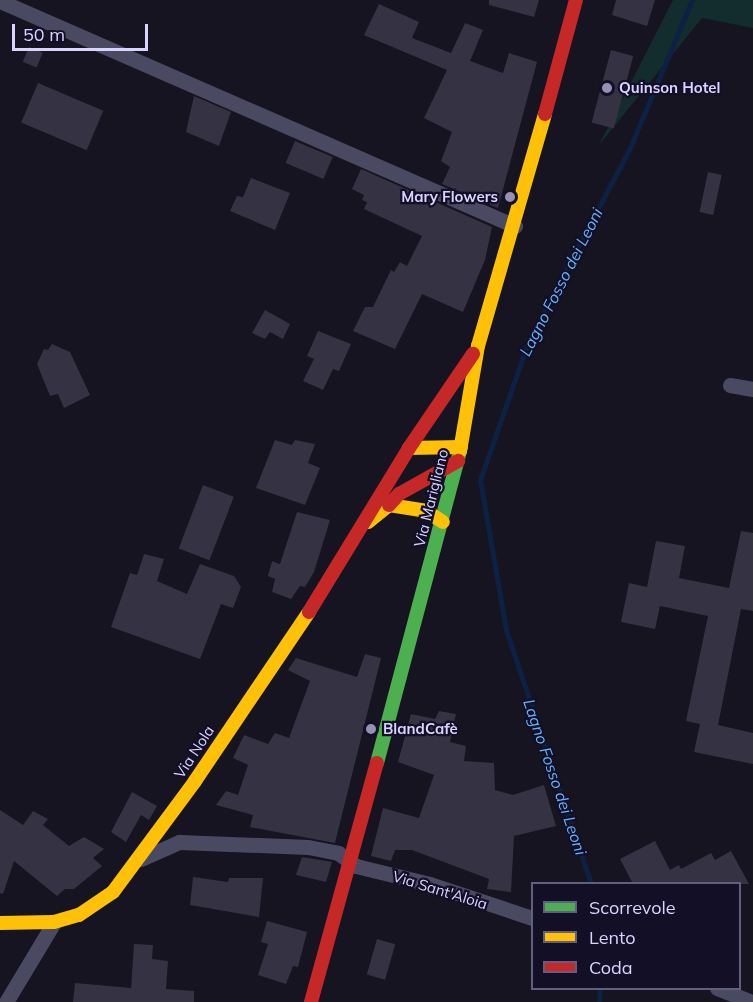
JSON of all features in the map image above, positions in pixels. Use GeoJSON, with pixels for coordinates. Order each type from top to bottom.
{"type":"FeatureCollection","features":[{"type":"Feature","properties":{"kind":"street","name":"Via Marigliano"},"geometry":{"type":"LineString","coordinates":[[311,1002],[443,522],[461,447],[478,346],[515,226],[576,0]]}},
{"type":"Feature","properties":{"kind":"street"},"geometry":{"type":"LineString","coordinates":[[0,1],[515,226]]}},
{"type":"Feature","properties":{"kind":"street","name":"Via Nola"},"geometry":{"type":"LineString","coordinates":[[0,923],[54,922],[79,915],[114,891],[141,859],[365,525],[409,448],[478,346]]}},
{"type":"Feature","properties":{"kind":"street"},"geometry":{"type":"LineString","coordinates":[[730,385],[753,389]]}},
{"type":"Feature","properties":{"kind":"street"},"geometry":{"type":"LineString","coordinates":[[409,448],[461,447]]}},
{"type":"Feature","properties":{"kind":"street","name":"Via Nola"},"geometry":{"type":"LineString","coordinates":[[365,525],[389,506],[399,494],[458,461]]}},
{"type":"Feature","properties":{"kind":"street"},"geometry":{"type":"LineString","coordinates":[[389,506],[426,511],[443,522]]}},
{"type":"Feature","properties":{"kind":"street","name":"Via Sant'Aloia"},"geometry":{"type":"LineString","coordinates":[[141,859],[179,842],[308,847],[338,854],[348,862],[430,884],[531,918]]}},
{"type":"Feature","properties":{"kind":"street"},"geometry":{"type":"LineString","coordinates":[[6,1002],[54,922]]}},
{"type":"Feature","properties":{"kind":"street"},"geometry":{"type":"LineString","coordinates":[[722,990],[751,1002]]}},
{"type":"Feature","properties":{"kind":"green space"},"geometry":{"type":"Polygon","coordinates":[[[673,0],[753,0],[753,28],[702,18],[599,145],[673,0]]]}},
{"type":"Feature","properties":{"kind":"building"},"geometry":{"type":"Polygon","coordinates":[[[489,0],[539,0],[534,17],[489,5],[489,0]]]}},
{"type":"Feature","properties":{"kind":"building"},"geometry":{"type":"Polygon","coordinates":[[[616,0],[655,0],[647,26],[612,15],[616,0]]]}},
{"type":"Feature","properties":{"kind":"building"},"geometry":{"type":"Polygon","coordinates":[[[379,4],[419,22],[412,38],[451,53],[465,23],[483,30],[470,61],[503,73],[509,53],[537,62],[498,208],[442,184],[450,167],[441,161],[452,132],[424,118],[447,70],[364,35],[379,4]]]}},
{"type":"Feature","properties":{"kind":"building"},"geometry":{"type":"Polygon","coordinates":[[[29,47],[43,53],[37,68],[23,62],[29,47]]]}},
{"type":"Feature","properties":{"kind":"building","name":"Quinson Hotel"},"geometry":{"type":"Polygon","coordinates":[[[611,50],[633,56],[614,128],[592,122],[611,50]]]}},
{"type":"Feature","properties":{"kind":"building"},"geometry":{"type":"Polygon","coordinates":[[[38,83],[103,111],[87,150],[21,123],[38,83]]]}},
{"type":"Feature","properties":{"kind":"building"},"geometry":{"type":"Polygon","coordinates":[[[194,96],[231,112],[219,146],[186,132],[194,96]]]}},
{"type":"Feature","properties":{"kind":"building"},"geometry":{"type":"Polygon","coordinates":[[[295,141],[333,157],[323,179],[286,163],[295,141]]]}},
{"type":"Feature","properties":{"kind":"building"},"geometry":{"type":"Polygon","coordinates":[[[361,169],[492,227],[485,260],[463,312],[422,294],[395,349],[353,331],[365,307],[373,307],[391,270],[394,272],[400,262],[407,266],[422,236],[364,209],[367,202],[362,200],[364,195],[352,189],[361,169]]]}},
{"type":"Feature","properties":{"kind":"building"},"geometry":{"type":"Polygon","coordinates":[[[708,172],[722,175],[713,215],[699,212],[708,172]]]}},
{"type":"Feature","properties":{"kind":"building"},"geometry":{"type":"Polygon","coordinates":[[[251,178],[290,193],[275,230],[230,211],[237,196],[243,197],[251,178]]]}},
{"type":"Feature","properties":{"kind":"building"},"geometry":{"type":"Polygon","coordinates":[[[265,310],[290,324],[283,339],[270,332],[265,339],[252,333],[265,310]]]}},
{"type":"Feature","properties":{"kind":"building"},"geometry":{"type":"Polygon","coordinates":[[[318,331],[351,344],[339,371],[333,369],[323,390],[303,381],[314,359],[307,356],[318,331]]]}},
{"type":"Feature","properties":{"kind":"building"},"geometry":{"type":"Polygon","coordinates":[[[52,344],[70,352],[90,395],[64,408],[58,394],[50,396],[37,364],[44,349],[48,350],[52,344]]]}},
{"type":"Feature","properties":{"kind":"building"},"geometry":{"type":"Polygon","coordinates":[[[275,440],[292,445],[295,440],[315,444],[308,463],[320,468],[305,505],[256,488],[275,440]]]}},
{"type":"Feature","properties":{"kind":"building"},"geometry":{"type":"Polygon","coordinates":[[[203,485],[234,497],[209,560],[179,548],[203,485]]]}},
{"type":"Feature","properties":{"kind":"building"},"geometry":{"type":"Polygon","coordinates":[[[297,512],[330,520],[314,572],[305,587],[300,586],[291,599],[272,592],[275,579],[268,576],[272,561],[280,564],[297,512]]]}},
{"type":"Feature","properties":{"kind":"building"},"geometry":{"type":"Polygon","coordinates":[[[741,531],[753,533],[753,611],[741,609],[718,725],[753,733],[753,764],[694,752],[700,724],[686,721],[708,616],[660,606],[655,629],[621,622],[629,583],[647,587],[656,541],[685,546],[679,578],[729,588],[741,531]]]}},
{"type":"Feature","properties":{"kind":"building"},"geometry":{"type":"Polygon","coordinates":[[[144,554],[164,559],[157,581],[187,594],[200,564],[234,576],[241,587],[233,608],[221,604],[200,659],[111,627],[130,573],[137,575],[144,554]]]}},
{"type":"Feature","properties":{"kind":"building"},"geometry":{"type":"Polygon","coordinates":[[[365,654],[381,658],[335,843],[250,827],[253,815],[216,805],[226,791],[238,795],[248,765],[233,758],[244,735],[268,744],[275,733],[289,738],[310,681],[288,670],[296,658],[357,677],[365,654]]]}},
{"type":"Feature","properties":{"kind":"building"},"geometry":{"type":"Polygon","coordinates":[[[439,711],[456,714],[450,742],[466,746],[464,761],[494,763],[495,790],[513,795],[544,785],[556,826],[514,836],[511,892],[487,889],[489,879],[412,850],[395,850],[391,861],[371,856],[383,808],[419,818],[434,775],[398,762],[411,714],[435,719],[439,711]]]}},
{"type":"Feature","properties":{"kind":"building"},"geometry":{"type":"Polygon","coordinates":[[[132,792],[157,806],[149,820],[141,815],[126,842],[111,832],[132,792]]]}},
{"type":"Feature","properties":{"kind":"building"},"geometry":{"type":"Polygon","coordinates":[[[0,810],[23,825],[33,811],[48,819],[43,825],[69,846],[84,837],[104,849],[93,858],[102,866],[74,889],[65,889],[57,896],[14,861],[3,894],[0,893],[0,810]]]}},
{"type":"Feature","properties":{"kind":"building"},"geometry":{"type":"Polygon","coordinates":[[[655,841],[670,870],[679,865],[681,869],[711,853],[715,860],[731,851],[749,884],[741,884],[741,882],[632,882],[620,859],[655,841]]]}},
{"type":"Feature","properties":{"kind":"building"},"geometry":{"type":"Polygon","coordinates":[[[302,857],[332,862],[326,882],[296,875],[302,857]]]}},
{"type":"Feature","properties":{"kind":"building"},"geometry":{"type":"Polygon","coordinates":[[[193,877],[228,882],[229,878],[263,878],[259,917],[190,905],[193,877]]]}},
{"type":"Feature","properties":{"kind":"building"},"geometry":{"type":"Polygon","coordinates":[[[267,921],[307,932],[298,967],[293,966],[286,984],[258,975],[268,944],[261,942],[267,921]]]}},
{"type":"Feature","properties":{"kind":"building"},"geometry":{"type":"Polygon","coordinates":[[[377,939],[395,944],[385,980],[367,975],[377,939]]]}},
{"type":"Feature","properties":{"kind":"building"},"geometry":{"type":"Polygon","coordinates":[[[134,944],[153,945],[152,959],[168,961],[166,989],[194,991],[194,1002],[73,1002],[75,983],[131,988],[134,944]]]}},
{"type":"Feature","properties":{"kind":"waterway","name":"Lagno Fosso dei Leoni"},"geometry":{"type":"LineString","coordinates":[[590,882],[506,630],[480,480],[528,342],[629,150],[692,0]]}},
{"type":"Feature","properties":{"kind":"waterway","name":"Lagno Fosso dei Leoni"},"geometry":{"type":"LineString","coordinates":[[599,1002],[600,990]]}},
{"type":"Feature","properties":{"kind":"traffic: fast"},"geometry":{"type":"LineString","coordinates":[[377,763],[460,451]]}},
{"type":"Feature","properties":{"kind":"traffic: slow"},"geometry":{"type":"LineString","coordinates":[[460,451],[478,346],[545,114]]}},
{"type":"Feature","properties":{"kind":"traffic: slow"},"geometry":{"type":"LineString","coordinates":[[409,448],[461,447]]}},
{"type":"Feature","properties":{"kind":"traffic: slow"},"geometry":{"type":"LineString","coordinates":[[368,522],[389,505],[426,511],[443,522]]}},
{"type":"Feature","properties":{"kind":"traffic: slow"},"geometry":{"type":"LineString","coordinates":[[0,923],[54,922],[79,915],[113,892],[195,781],[309,612]]}},
{"type":"Feature","properties":{"kind":"traffic: jam"},"geometry":{"type":"LineString","coordinates":[[545,114],[576,0]]}},
{"type":"Feature","properties":{"kind":"traffic: jam"},"geometry":{"type":"LineString","coordinates":[[309,612],[409,448],[473,354]]}},
{"type":"Feature","properties":{"kind":"traffic: jam"},"geometry":{"type":"LineString","coordinates":[[389,505],[399,494],[458,461]]}},
{"type":"Feature","properties":{"kind":"traffic: jam"},"geometry":{"type":"LineString","coordinates":[[311,1002],[377,763]]}},
{"type":"Feature","properties":{"kind":"place","name":"Quinson Hotel"},"geometry":{"type":"Point","coordinates":[607,88]}},
{"type":"Feature","properties":{"kind":"place","name":"Mary Flowers"},"geometry":{"type":"Point","coordinates":[510,197]}},
{"type":"Feature","properties":{"kind":"place","name":"BlandCafè"},"geometry":{"type":"Point","coordinates":[371,729]}}]}
